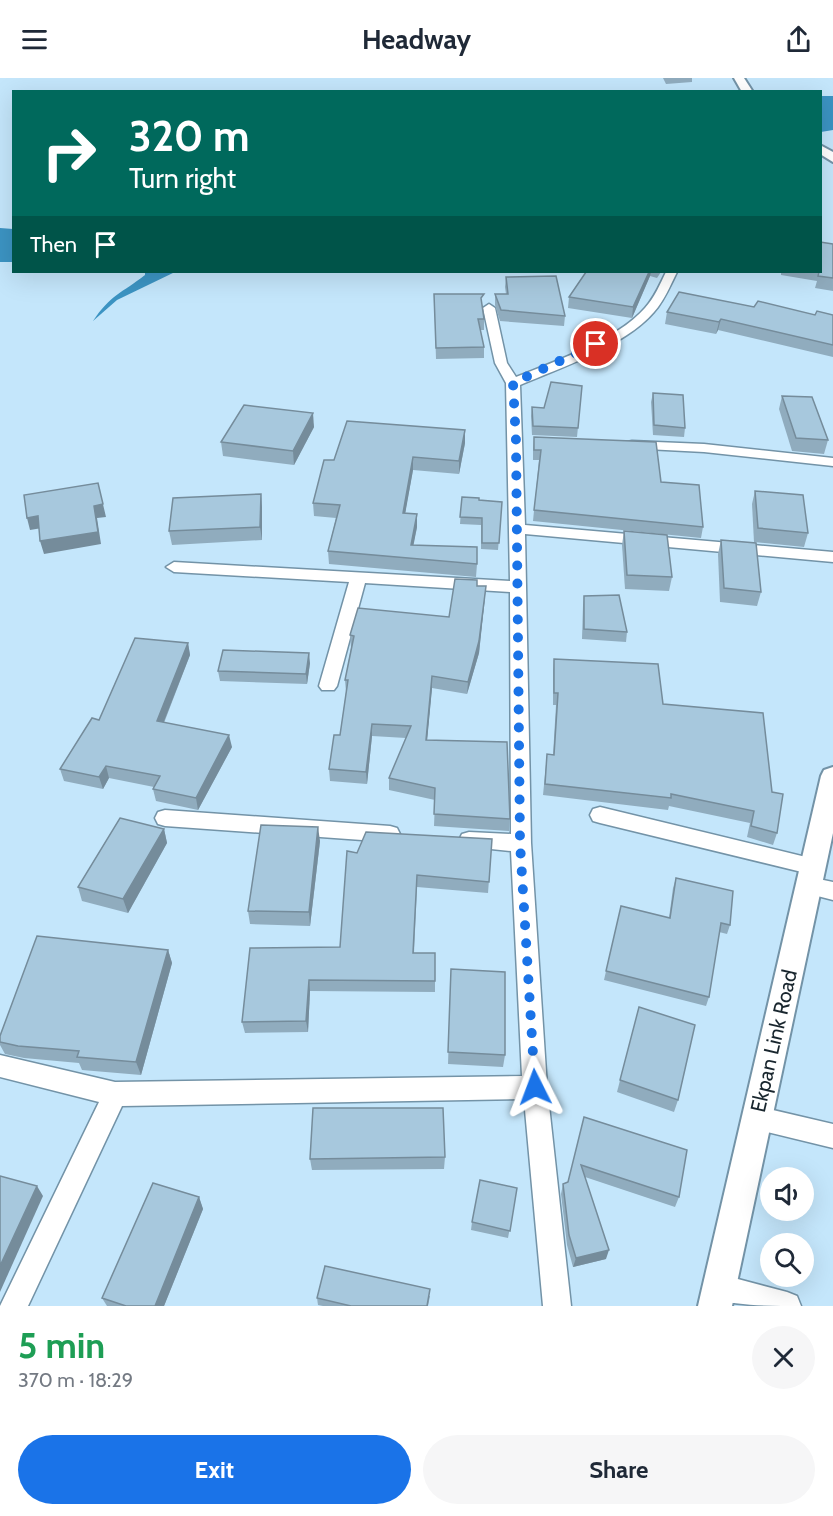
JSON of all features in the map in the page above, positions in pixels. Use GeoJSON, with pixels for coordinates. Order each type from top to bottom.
{"type":"FeatureCollection","features":[{"type":"Feature","properties":{"kind":"street"},"geometry":{"type":"LineString","coordinates":[[513,383],[557,364],[638,321],[655,303],[670,273]]}},
{"type":"Feature","properties":{"kind":"street"},"geometry":{"type":"LineString","coordinates":[[489,308],[501,363],[513,383],[522,441],[517,529],[520,843],[535,1087],[557,1306]]}},
{"type":"Feature","properties":{"kind":"street"},"geometry":{"type":"LineString","coordinates":[[622,445],[704,448],[833,462]]}},
{"type":"Feature","properties":{"kind":"street"},"geometry":{"type":"LineString","coordinates":[[517,529],[833,557]]}},
{"type":"Feature","properties":{"kind":"street"},"geometry":{"type":"LineString","coordinates":[[174,567],[518,587]]}},
{"type":"Feature","properties":{"kind":"street"},"geometry":{"type":"LineString","coordinates":[[328,686],[358,579]]}},
{"type":"Feature","properties":{"kind":"street","name":"Ekpan Link Road"},"geometry":{"type":"LineString","coordinates":[[717,1297],[756,1118],[819,882],[831,790]]}},
{"type":"Feature","properties":{"kind":"street"},"geometry":{"type":"LineString","coordinates":[[600,815],[819,882]]}},
{"type":"Feature","properties":{"kind":"street"},"geometry":{"type":"LineString","coordinates":[[165,818],[414,836]]}},
{"type":"Feature","properties":{"kind":"street"},"geometry":{"type":"LineString","coordinates":[[449,838],[520,843]]}},
{"type":"Feature","properties":{"kind":"street"},"geometry":{"type":"LineString","coordinates":[[0,1066],[115,1094],[535,1087]]}},
{"type":"Feature","properties":{"kind":"street"},"geometry":{"type":"LineString","coordinates":[[14,1306],[115,1094]]}},
{"type":"Feature","properties":{"kind":"street"},"geometry":{"type":"LineString","coordinates":[[756,1118],[833,1136]]}},
{"type":"Feature","properties":{"kind":"street"},"geometry":{"type":"LineString","coordinates":[[717,1297],[787,1306]]}},
{"type":"Feature","properties":{"kind":"water"},"geometry":{"type":"Polygon","coordinates":[[[822,96],[833,96],[833,130],[822,132],[822,96]]]}},
{"type":"Feature","properties":{"kind":"water"},"geometry":{"type":"Polygon","coordinates":[[[0,228],[12,229],[12,262],[0,262],[0,228]]]}},
{"type":"Feature","properties":{"kind":"water"},"geometry":{"type":"Polygon","coordinates":[[[145,273],[173,273],[117,300],[93,321],[111,300],[145,273]]]}},
{"type":"Feature","properties":{"kind":"building"},"geometry":{"type":"Polygon","coordinates":[[[822,242],[833,244],[833,278],[818,276],[819,273],[822,273],[822,242]]]}},
{"type":"Feature","properties":{"kind":"building"},"geometry":{"type":"Polygon","coordinates":[[[585,273],[649,273],[633,307],[569,297],[585,273]]]}},
{"type":"Feature","properties":{"kind":"building"},"geometry":{"type":"Polygon","coordinates":[[[556,276],[565,316],[501,310],[495,294],[508,294],[506,277],[556,276]]]}},
{"type":"Feature","properties":{"kind":"building"},"geometry":{"type":"Polygon","coordinates":[[[679,292],[754,307],[758,301],[815,315],[817,311],[833,315],[833,345],[721,319],[719,322],[667,312],[679,292]]]}},
{"type":"Feature","properties":{"kind":"building"},"geometry":{"type":"Polygon","coordinates":[[[434,294],[484,294],[481,298],[484,319],[478,319],[484,347],[436,348],[434,294]]]}},
{"type":"Feature","properties":{"kind":"building"},"geometry":{"type":"Polygon","coordinates":[[[551,382],[582,386],[578,428],[533,426],[532,407],[544,408],[551,382]]]}},
{"type":"Feature","properties":{"kind":"building"},"geometry":{"type":"Polygon","coordinates":[[[653,393],[683,395],[685,428],[654,425],[653,393]]]}},
{"type":"Feature","properties":{"kind":"building"},"geometry":{"type":"Polygon","coordinates":[[[782,396],[812,397],[828,440],[796,438],[782,396]]]}},
{"type":"Feature","properties":{"kind":"building"},"geometry":{"type":"Polygon","coordinates":[[[244,405],[313,413],[293,451],[221,442],[244,405]]]}},
{"type":"Feature","properties":{"kind":"building"},"geometry":{"type":"Polygon","coordinates":[[[347,421],[465,430],[459,461],[413,457],[403,513],[417,514],[411,545],[477,547],[477,564],[328,551],[340,505],[313,503],[324,460],[334,460],[347,421]]]}},
{"type":"Feature","properties":{"kind":"building"},"geometry":{"type":"Polygon","coordinates":[[[534,437],[656,442],[661,482],[699,485],[703,527],[534,510],[541,450],[534,450],[534,437]]]}},
{"type":"Feature","properties":{"kind":"building"},"geometry":{"type":"Polygon","coordinates":[[[98,483],[103,504],[94,506],[98,532],[40,541],[38,516],[27,518],[24,495],[98,483]]]}},
{"type":"Feature","properties":{"kind":"building"},"geometry":{"type":"Polygon","coordinates":[[[755,491],[803,495],[808,533],[758,528],[755,491]]]}},
{"type":"Feature","properties":{"kind":"building"},"geometry":{"type":"Polygon","coordinates":[[[261,494],[260,527],[169,531],[173,498],[261,494]]]}},
{"type":"Feature","properties":{"kind":"building"},"geometry":{"type":"Polygon","coordinates":[[[462,497],[502,502],[499,543],[482,543],[482,518],[460,517],[462,497]]]}},
{"type":"Feature","properties":{"kind":"building"},"geometry":{"type":"Polygon","coordinates":[[[624,531],[667,535],[672,577],[627,575],[624,531]]]}},
{"type":"Feature","properties":{"kind":"building"},"geometry":{"type":"Polygon","coordinates":[[[721,540],[756,543],[761,592],[724,588],[721,540]]]}},
{"type":"Feature","properties":{"kind":"building"},"geometry":{"type":"Polygon","coordinates":[[[455,579],[477,580],[477,586],[486,586],[479,641],[468,682],[432,676],[426,740],[507,742],[510,819],[434,814],[435,788],[389,778],[411,726],[372,724],[366,772],[329,769],[334,735],[340,735],[348,680],[345,680],[354,636],[350,635],[358,608],[449,617],[455,579]]]}},
{"type":"Feature","properties":{"kind":"building"},"geometry":{"type":"Polygon","coordinates":[[[619,595],[627,632],[584,629],[584,596],[619,595]]]}},
{"type":"Feature","properties":{"kind":"building"},"geometry":{"type":"Polygon","coordinates":[[[135,638],[188,643],[157,721],[229,735],[196,798],[153,789],[160,776],[106,766],[99,777],[60,769],[92,718],[99,720],[135,638]]]}},
{"type":"Feature","properties":{"kind":"building"},"geometry":{"type":"Polygon","coordinates":[[[223,650],[309,653],[306,674],[218,671],[223,650]]]}},
{"type":"Feature","properties":{"kind":"building"},"geometry":{"type":"Polygon","coordinates":[[[554,659],[658,664],[663,704],[763,713],[772,792],[783,794],[777,833],[751,826],[754,811],[671,794],[671,798],[545,784],[547,754],[554,755],[558,693],[554,693],[554,659]]]}},
{"type":"Feature","properties":{"kind":"building"},"geometry":{"type":"Polygon","coordinates":[[[120,818],[164,829],[123,899],[78,887],[120,818]]]}},
{"type":"Feature","properties":{"kind":"building"},"geometry":{"type":"Polygon","coordinates":[[[261,825],[318,827],[309,912],[248,911],[261,825]]]}},
{"type":"Feature","properties":{"kind":"building"},"geometry":{"type":"Polygon","coordinates":[[[366,832],[492,839],[489,882],[417,875],[413,953],[435,953],[435,981],[309,980],[306,1021],[242,1022],[250,948],[340,947],[347,851],[357,853],[366,832]]]}},
{"type":"Feature","properties":{"kind":"building"},"geometry":{"type":"Polygon","coordinates":[[[676,878],[733,891],[730,925],[721,923],[709,997],[606,971],[621,906],[670,918],[676,878]]]}},
{"type":"Feature","properties":{"kind":"building"},"geometry":{"type":"Polygon","coordinates":[[[37,936],[168,950],[136,1062],[77,1057],[79,1051],[18,1046],[0,1042],[0,1036],[37,936]]]}},
{"type":"Feature","properties":{"kind":"building"},"geometry":{"type":"Polygon","coordinates":[[[451,969],[505,972],[505,1055],[448,1052],[451,969]]]}},
{"type":"Feature","properties":{"kind":"building"},"geometry":{"type":"Polygon","coordinates":[[[639,1007],[695,1025],[678,1100],[620,1080],[639,1007]]]}},
{"type":"Feature","properties":{"kind":"building"},"geometry":{"type":"Polygon","coordinates":[[[313,1108],[443,1108],[445,1157],[310,1159],[313,1108]]]}},
{"type":"Feature","properties":{"kind":"building"},"geometry":{"type":"Polygon","coordinates":[[[584,1117],[687,1150],[679,1197],[581,1165],[609,1250],[576,1258],[569,1235],[563,1184],[568,1182],[584,1117]]]}},
{"type":"Feature","properties":{"kind":"building"},"geometry":{"type":"Polygon","coordinates":[[[0,1176],[37,1186],[0,1266],[0,1176]]]}},
{"type":"Feature","properties":{"kind":"building"},"geometry":{"type":"Polygon","coordinates":[[[480,1180],[517,1188],[510,1231],[472,1222],[480,1180]]]}},
{"type":"Feature","properties":{"kind":"building"},"geometry":{"type":"Polygon","coordinates":[[[153,1183],[199,1197],[155,1306],[126,1306],[102,1298],[153,1183]]]}},
{"type":"Feature","properties":{"kind":"building"},"geometry":{"type":"Polygon","coordinates":[[[325,1266],[430,1289],[427,1306],[351,1306],[317,1298],[325,1266]]]}},
{"type":"Feature","properties":{"kind":"route"},"geometry":{"type":"LineString","coordinates":[[535,1087],[520,843],[516,441],[513,383],[596,344]]}}]}
